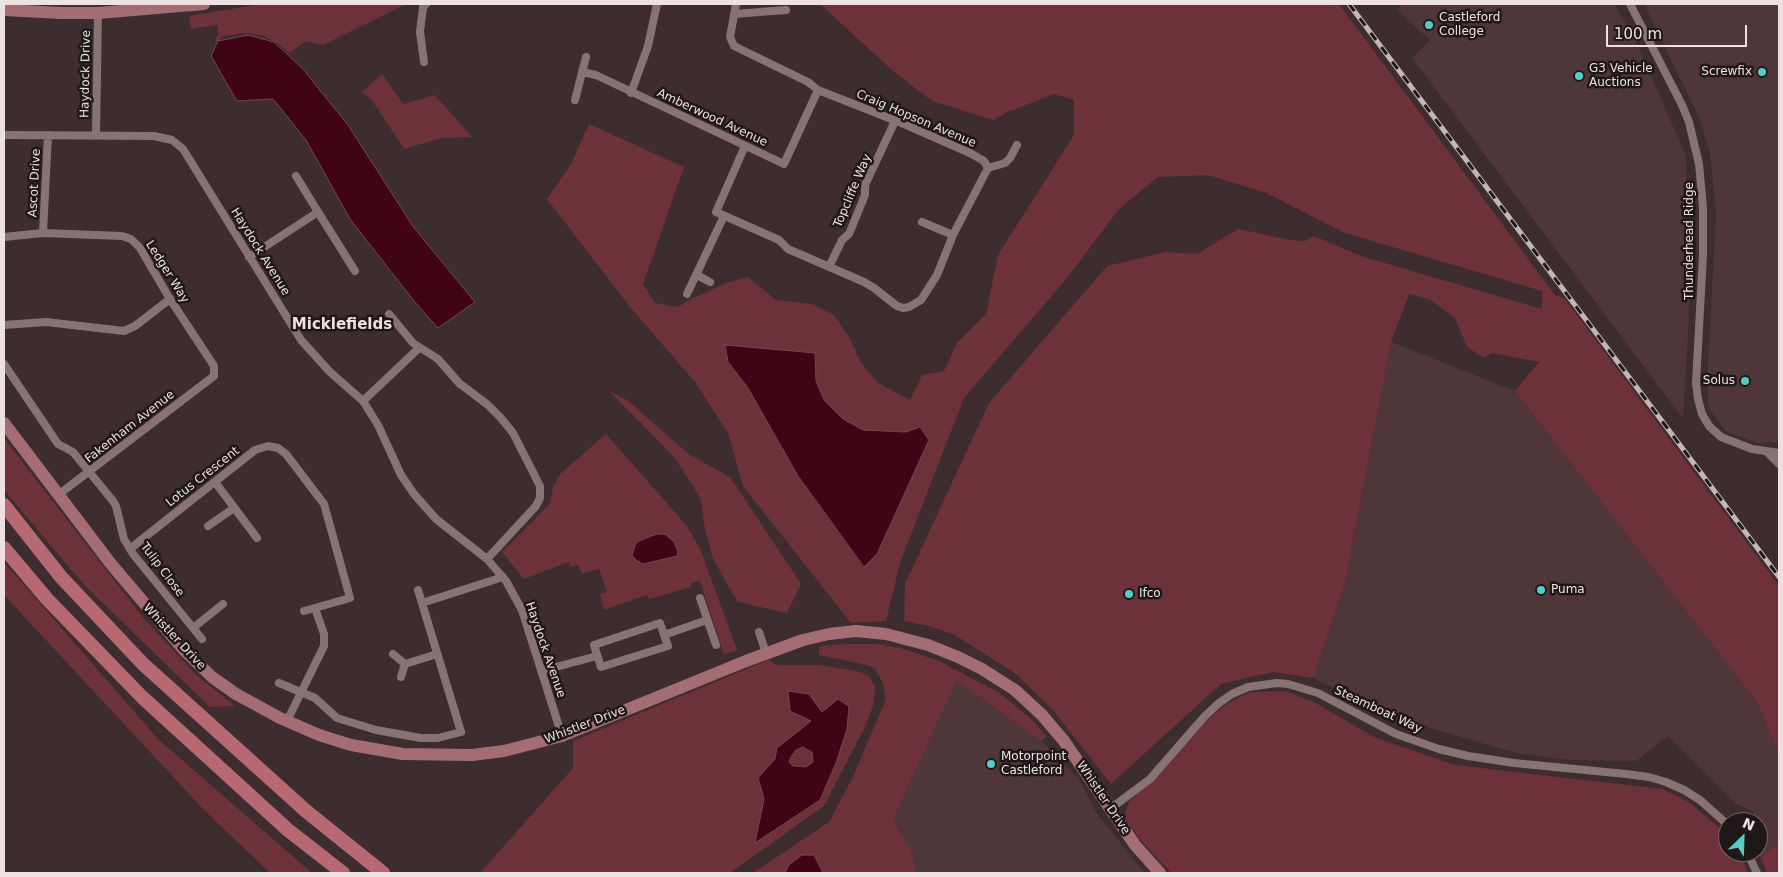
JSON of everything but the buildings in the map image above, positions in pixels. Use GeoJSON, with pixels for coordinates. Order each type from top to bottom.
{"type":"FeatureCollection","features":[{"type":"Feature","properties":{"kind":"highway"},"geometry":{"type":"LineString","coordinates":[[4,505],[62,577],[143,664],[306,811],[382,873]]}},
{"type":"Feature","properties":{"kind":"highway"},"geometry":{"type":"LineString","coordinates":[[4,548],[46,599],[142,697],[288,830],[344,873]]}},
{"type":"Feature","properties":{"kind":"main road"},"geometry":{"type":"LineString","coordinates":[[4,10],[98,13],[204,4]]}},
{"type":"Feature","properties":{"kind":"main road","name":"Whistler Drive"},"geometry":{"type":"LineString","coordinates":[[4,423],[110,564],[184,650],[212,677],[236,694],[287,721],[319,735],[374,750],[427,756],[472,755],[504,751],[562,736],[766,653],[803,640],[829,634],[874,632],[928,645],[958,657],[982,669],[1015,690],[1042,715],[1064,741],[1135,846],[1160,873]]}},
{"type":"Feature","properties":{"kind":"street"},"geometry":{"type":"LineString","coordinates":[[424,62],[420,32],[426,4]]}},
{"type":"Feature","properties":{"kind":"street"},"geometry":{"type":"LineString","coordinates":[[631,93],[648,46],[657,4]]}},
{"type":"Feature","properties":{"kind":"street","name":"Craig Hopson Avenue"},"geometry":{"type":"LineString","coordinates":[[736,4],[730,37],[734,46],[808,82],[818,90],[970,153],[984,161],[988,168]]}},
{"type":"Feature","properties":{"kind":"street","name":"Thunderhead Ridge"},"geometry":{"type":"LineString","coordinates":[[1630,4],[1682,105],[1689,122],[1699,164],[1703,207],[1703,255],[1696,383],[1702,414],[1709,426],[1721,437],[1736,444],[1779,453]]}},
{"type":"Feature","properties":{"kind":"street"},"geometry":{"type":"LineString","coordinates":[[734,14],[786,10]]}},
{"type":"Feature","properties":{"kind":"street","name":"Haydock Drive"},"geometry":{"type":"LineString","coordinates":[[96,135],[98,13]]}},
{"type":"Feature","properties":{"kind":"street"},"geometry":{"type":"LineString","coordinates":[[575,100],[586,57]]}},
{"type":"Feature","properties":{"kind":"street","name":"Amberwood Avenue"},"geometry":{"type":"LineString","coordinates":[[582,72],[596,76],[784,164],[818,90]]}},
{"type":"Feature","properties":{"kind":"street","name":"Topcliffe Way"},"geometry":{"type":"LineString","coordinates":[[829,267],[842,240],[849,234],[864,195],[865,185],[895,121]]}},
{"type":"Feature","properties":{"kind":"street","name":"Haydock Avenue"},"geometry":{"type":"LineString","coordinates":[[4,135],[161,137],[177,143],[188,155],[301,340],[314,357],[363,401],[378,425],[401,475],[414,494],[436,518],[488,560],[503,577],[522,610],[562,736]]}},
{"type":"Feature","properties":{"kind":"street","name":"Ascot Drive"},"geometry":{"type":"LineString","coordinates":[[44,233],[48,135]]}},
{"type":"Feature","properties":{"kind":"street"},"geometry":{"type":"LineString","coordinates":[[745,146],[716,212],[778,240],[788,249],[874,288],[897,306],[909,308],[921,300],[938,275],[953,235],[988,168],[1005,163],[1017,145]]}},
{"type":"Feature","properties":{"kind":"street"},"geometry":{"type":"LineString","coordinates":[[296,176],[355,271]]}},
{"type":"Feature","properties":{"kind":"street"},"geometry":{"type":"LineString","coordinates":[[249,257],[318,212]]}},
{"type":"Feature","properties":{"kind":"street"},"geometry":{"type":"LineString","coordinates":[[687,294],[724,216]]}},
{"type":"Feature","properties":{"kind":"street"},"geometry":{"type":"LineString","coordinates":[[922,222],[953,235]]}},
{"type":"Feature","properties":{"kind":"street","name":"Ledger Way"},"geometry":{"type":"LineString","coordinates":[[4,237],[44,233],[122,236],[130,239],[140,248],[170,299],[212,360],[215,370],[214,376]]}},
{"type":"Feature","properties":{"kind":"street"},"geometry":{"type":"LineString","coordinates":[[697,275],[710,282]]}},
{"type":"Feature","properties":{"kind":"street"},"geometry":{"type":"LineString","coordinates":[[4,325],[46,322],[124,331],[135,326],[170,299]]}},
{"type":"Feature","properties":{"kind":"street"},"geometry":{"type":"LineString","coordinates":[[389,314],[413,343],[438,359],[459,383],[488,405],[501,418],[513,433],[540,486],[540,498],[536,506],[488,560]]}},
{"type":"Feature","properties":{"kind":"street"},"geometry":{"type":"LineString","coordinates":[[363,401],[419,348]]}},
{"type":"Feature","properties":{"kind":"street"},"geometry":{"type":"LineString","coordinates":[[4,364],[58,444],[73,452],[90,472]]}},
{"type":"Feature","properties":{"kind":"street","name":"Fakenham Avenue"},"geometry":{"type":"LineString","coordinates":[[58,495],[214,376]]}},
{"type":"Feature","properties":{"kind":"street","name":"Lotus Crescent"},"geometry":{"type":"LineString","coordinates":[[131,548],[256,450],[268,446],[278,448],[286,454],[324,504],[350,598],[316,608]]}},
{"type":"Feature","properties":{"kind":"street"},"geometry":{"type":"LineString","coordinates":[[1767,452],[1779,464]]}},
{"type":"Feature","properties":{"kind":"street","name":"Tulip Close"},"geometry":{"type":"LineString","coordinates":[[90,472],[116,506],[124,539],[134,554],[202,639]]}},
{"type":"Feature","properties":{"kind":"street"},"geometry":{"type":"LineString","coordinates":[[215,482],[257,538]]}},
{"type":"Feature","properties":{"kind":"street"},"geometry":{"type":"LineString","coordinates":[[208,526],[234,508]]}},
{"type":"Feature","properties":{"kind":"street"},"geometry":{"type":"LineString","coordinates":[[422,603],[503,577]]}},
{"type":"Feature","properties":{"kind":"street"},"geometry":{"type":"LineString","coordinates":[[279,683],[321,702],[337,718],[388,734],[438,738],[461,732],[418,590]]}},
{"type":"Feature","properties":{"kind":"street"},"geometry":{"type":"LineString","coordinates":[[700,598],[716,645]]}},
{"type":"Feature","properties":{"kind":"street"},"geometry":{"type":"LineString","coordinates":[[193,628],[223,604]]}},
{"type":"Feature","properties":{"kind":"street"},"geometry":{"type":"LineString","coordinates":[[287,721],[324,646],[324,634],[316,608],[304,611]]}},
{"type":"Feature","properties":{"kind":"street"},"geometry":{"type":"LineString","coordinates":[[664,635],[707,620]]}},
{"type":"Feature","properties":{"kind":"street"},"geometry":{"type":"LineString","coordinates":[[660,623],[664,635],[668,646],[601,668],[594,645],[660,623]]}},
{"type":"Feature","properties":{"kind":"street"},"geometry":{"type":"LineString","coordinates":[[759,632],[766,653]]}},
{"type":"Feature","properties":{"kind":"street"},"geometry":{"type":"LineString","coordinates":[[393,654],[405,664]]}},
{"type":"Feature","properties":{"kind":"street"},"geometry":{"type":"LineString","coordinates":[[405,664],[437,654]]}},
{"type":"Feature","properties":{"kind":"street"},"geometry":{"type":"LineString","coordinates":[[541,671],[597,656]]}},
{"type":"Feature","properties":{"kind":"street"},"geometry":{"type":"LineString","coordinates":[[401,677],[405,664]]}},
{"type":"Feature","properties":{"kind":"street","name":"Steamboat Way"},"geometry":{"type":"LineString","coordinates":[[1110,809],[1150,779],[1205,716],[1219,703],[1232,694],[1248,687],[1277,683],[1288,684],[1318,693],[1396,734],[1438,749],[1514,763],[1626,774],[1649,777],[1666,782],[1700,800],[1718,816]]}},
{"type":"Feature","properties":{"kind":"shaded area"},"geometry":{"type":"Polygon","coordinates":[[[262,4],[406,4],[323,45],[306,41],[289,53],[279,44],[262,35],[243,33],[224,36],[216,42],[218,25],[191,29],[189,16],[262,4]]]}},
{"type":"Feature","properties":{"kind":"shaded area"},"geometry":{"type":"Polygon","coordinates":[[[820,4],[1339,4],[1555,295],[1552,294],[1565,299],[1779,586],[1779,754],[1757,702],[1515,391],[1539,362],[1492,353],[1484,358],[1467,347],[1455,318],[1429,299],[1409,294],[1391,342],[1345,583],[1313,678],[1273,672],[1221,684],[1111,784],[1053,710],[1016,674],[955,635],[929,626],[904,621],[905,584],[989,403],[1107,266],[1166,252],[1197,254],[1238,229],[1290,240],[1305,241],[1314,236],[1361,256],[1542,309],[1542,291],[1345,233],[1266,193],[1208,175],[1158,177],[1119,209],[1067,278],[964,398],[900,563],[886,621],[851,623],[743,486],[728,433],[695,382],[630,307],[547,199],[571,164],[589,124],[684,167],[643,284],[655,303],[678,307],[729,282],[748,277],[776,300],[812,304],[834,315],[849,337],[861,363],[878,383],[910,400],[922,375],[944,371],[957,343],[986,314],[998,255],[1074,135],[1074,100],[1054,94],[993,120],[932,101],[893,71],[820,4]],[[725,345],[728,362],[748,388],[798,476],[863,567],[919,427],[906,432],[863,430],[843,419],[824,400],[816,381],[725,345]]]}},
{"type":"Feature","properties":{"kind":"shaded area"},"geometry":{"type":"Polygon","coordinates":[[[1402,4],[1614,4],[1634,37],[1686,156],[1689,318],[1683,418],[1412,58],[1430,40],[1397,10],[1402,4]]]}},
{"type":"Feature","properties":{"kind":"shaded area"},"geometry":{"type":"Polygon","coordinates":[[[1644,4],[1779,4],[1779,442],[1758,443],[1727,432],[1709,409],[1707,385],[1716,214],[1710,153],[1699,117],[1644,4]]]}},
{"type":"Feature","properties":{"kind":"shaded area"},"geometry":{"type":"Polygon","coordinates":[[[248,35],[274,42],[302,68],[348,125],[414,228],[475,302],[438,328],[414,301],[350,219],[306,140],[273,99],[237,101],[211,56],[218,41],[248,35]]]}},
{"type":"Feature","properties":{"kind":"shaded area"},"geometry":{"type":"Polygon","coordinates":[[[382,74],[403,104],[435,95],[472,137],[441,138],[404,149],[371,99],[362,92],[382,74]]]}},
{"type":"Feature","properties":{"kind":"shaded area"},"geometry":{"type":"Polygon","coordinates":[[[1391,342],[1515,391],[1757,702],[1779,754],[1779,841],[1768,851],[1768,812],[1754,812],[1735,803],[1668,736],[1636,761],[1570,760],[1516,753],[1396,718],[1313,678],[1345,583],[1391,342]]]}},
{"type":"Feature","properties":{"kind":"shaded area"},"geometry":{"type":"Polygon","coordinates":[[[725,345],[815,353],[816,381],[824,400],[843,419],[863,430],[906,432],[920,427],[929,440],[877,554],[864,567],[798,476],[748,388],[728,362],[725,345]]]}},
{"type":"Feature","properties":{"kind":"shaded area"},"geometry":{"type":"Polygon","coordinates":[[[609,391],[627,400],[690,455],[730,477],[801,584],[787,613],[738,602],[712,556],[704,524],[701,500],[694,488],[674,457],[609,391]]]}},
{"type":"Feature","properties":{"kind":"shaded area"},"geometry":{"type":"Polygon","coordinates":[[[606,434],[687,526],[701,551],[737,650],[724,655],[700,581],[691,583],[691,587],[649,599],[647,595],[604,610],[600,594],[607,592],[599,569],[582,574],[578,565],[571,567],[568,562],[524,579],[502,552],[550,504],[553,487],[560,474],[606,434]]]}},
{"type":"Feature","properties":{"kind":"shaded area"},"geometry":{"type":"Polygon","coordinates":[[[4,438],[141,615],[196,675],[235,706],[210,707],[85,586],[4,490],[4,438]]]}},
{"type":"Feature","properties":{"kind":"shaded area"},"geometry":{"type":"Polygon","coordinates":[[[657,534],[665,534],[674,542],[678,552],[677,556],[643,564],[636,560],[632,555],[636,543],[657,534]]]}},
{"type":"Feature","properties":{"kind":"shaded area"},"geometry":{"type":"Polygon","coordinates":[[[4,562],[158,739],[312,873],[270,873],[203,809],[4,595],[4,562]]]}},
{"type":"Feature","properties":{"kind":"shaded area"},"geometry":{"type":"Polygon","coordinates":[[[877,644],[900,648],[939,661],[1000,693],[1032,720],[1047,736],[1041,741],[957,680],[893,819],[911,851],[917,873],[823,873],[814,855],[789,865],[785,873],[753,873],[829,822],[852,779],[886,699],[883,683],[875,669],[867,665],[819,655],[821,646],[877,644]]]}},
{"type":"Feature","properties":{"kind":"shaded area"},"geometry":{"type":"Polygon","coordinates":[[[768,660],[777,665],[820,665],[857,671],[869,676],[875,687],[874,703],[865,727],[824,806],[730,873],[480,873],[573,768],[573,741],[768,660]],[[822,713],[778,748],[775,759],[758,777],[765,799],[756,842],[820,800],[836,763],[847,729],[822,713]]]}},
{"type":"Feature","properties":{"kind":"shaded area","name":"Motorpoint Castleford"},"geometry":{"type":"Polygon","coordinates":[[[957,679],[1041,741],[1079,779],[1097,814],[1145,873],[917,873],[911,851],[893,819],[957,679]]]}},
{"type":"Feature","properties":{"kind":"shaded area"},"geometry":{"type":"Polygon","coordinates":[[[788,691],[809,694],[822,712],[838,699],[849,706],[847,729],[836,763],[820,800],[755,843],[764,799],[758,778],[775,759],[777,748],[811,721],[790,711],[788,691]],[[803,747],[796,750],[789,762],[793,766],[806,767],[813,762],[812,752],[803,747]]]}},
{"type":"Feature","properties":{"kind":"shaded area"},"geometry":{"type":"Polygon","coordinates":[[[1285,691],[1314,702],[1374,737],[1455,765],[1662,789],[1689,802],[1718,827],[1718,862],[1743,862],[1748,873],[1171,873],[1138,837],[1124,816],[1129,802],[1211,717],[1228,703],[1250,692],[1285,691]]]}},
{"type":"Feature","properties":{"kind":"shaded area"},"geometry":{"type":"Polygon","coordinates":[[[803,747],[812,752],[813,762],[806,767],[793,766],[789,762],[791,757],[796,750],[803,747]]]}},
{"type":"Feature","properties":{"kind":"shaded area"},"geometry":{"type":"Polygon","coordinates":[[[1779,841],[1779,873],[1767,873],[1763,862],[1768,862],[1768,851],[1779,841]]]}},
{"type":"Feature","properties":{"kind":"shaded area"},"geometry":{"type":"Polygon","coordinates":[[[802,855],[814,855],[823,873],[785,873],[789,865],[802,855]]]}},
{"type":"Feature","properties":{"kind":"railway"},"geometry":{"type":"LineString","coordinates":[[1349,4],[1779,577]]}},
{"type":"Feature","properties":{"kind":"place","name":"Castleford College"},"geometry":{"type":"Point","coordinates":[1429,25]}},
{"type":"Feature","properties":{"kind":"place","name":"Screwfix"},"geometry":{"type":"Point","coordinates":[1762,72]}},
{"type":"Feature","properties":{"kind":"place","name":"G3 Vehicle Auctions"},"geometry":{"type":"Point","coordinates":[1579,76]}},
{"type":"Feature","properties":{"kind":"place","name":"Solus"},"geometry":{"type":"Point","coordinates":[1745,381]}},
{"type":"Feature","properties":{"kind":"place","name":"Puma"},"geometry":{"type":"Point","coordinates":[1541,590]}},
{"type":"Feature","properties":{"kind":"place","name":"Ifco"},"geometry":{"type":"Point","coordinates":[1129,594]}},
{"type":"Feature","properties":{"kind":"place","name":"Motorpoint Castleford"},"geometry":{"type":"Point","coordinates":[991,764]}},
{"type":"Feature","properties":{"kind":"district","name":"Micklefields"},"geometry":{"type":"Point","coordinates":[342,325]}}]}
